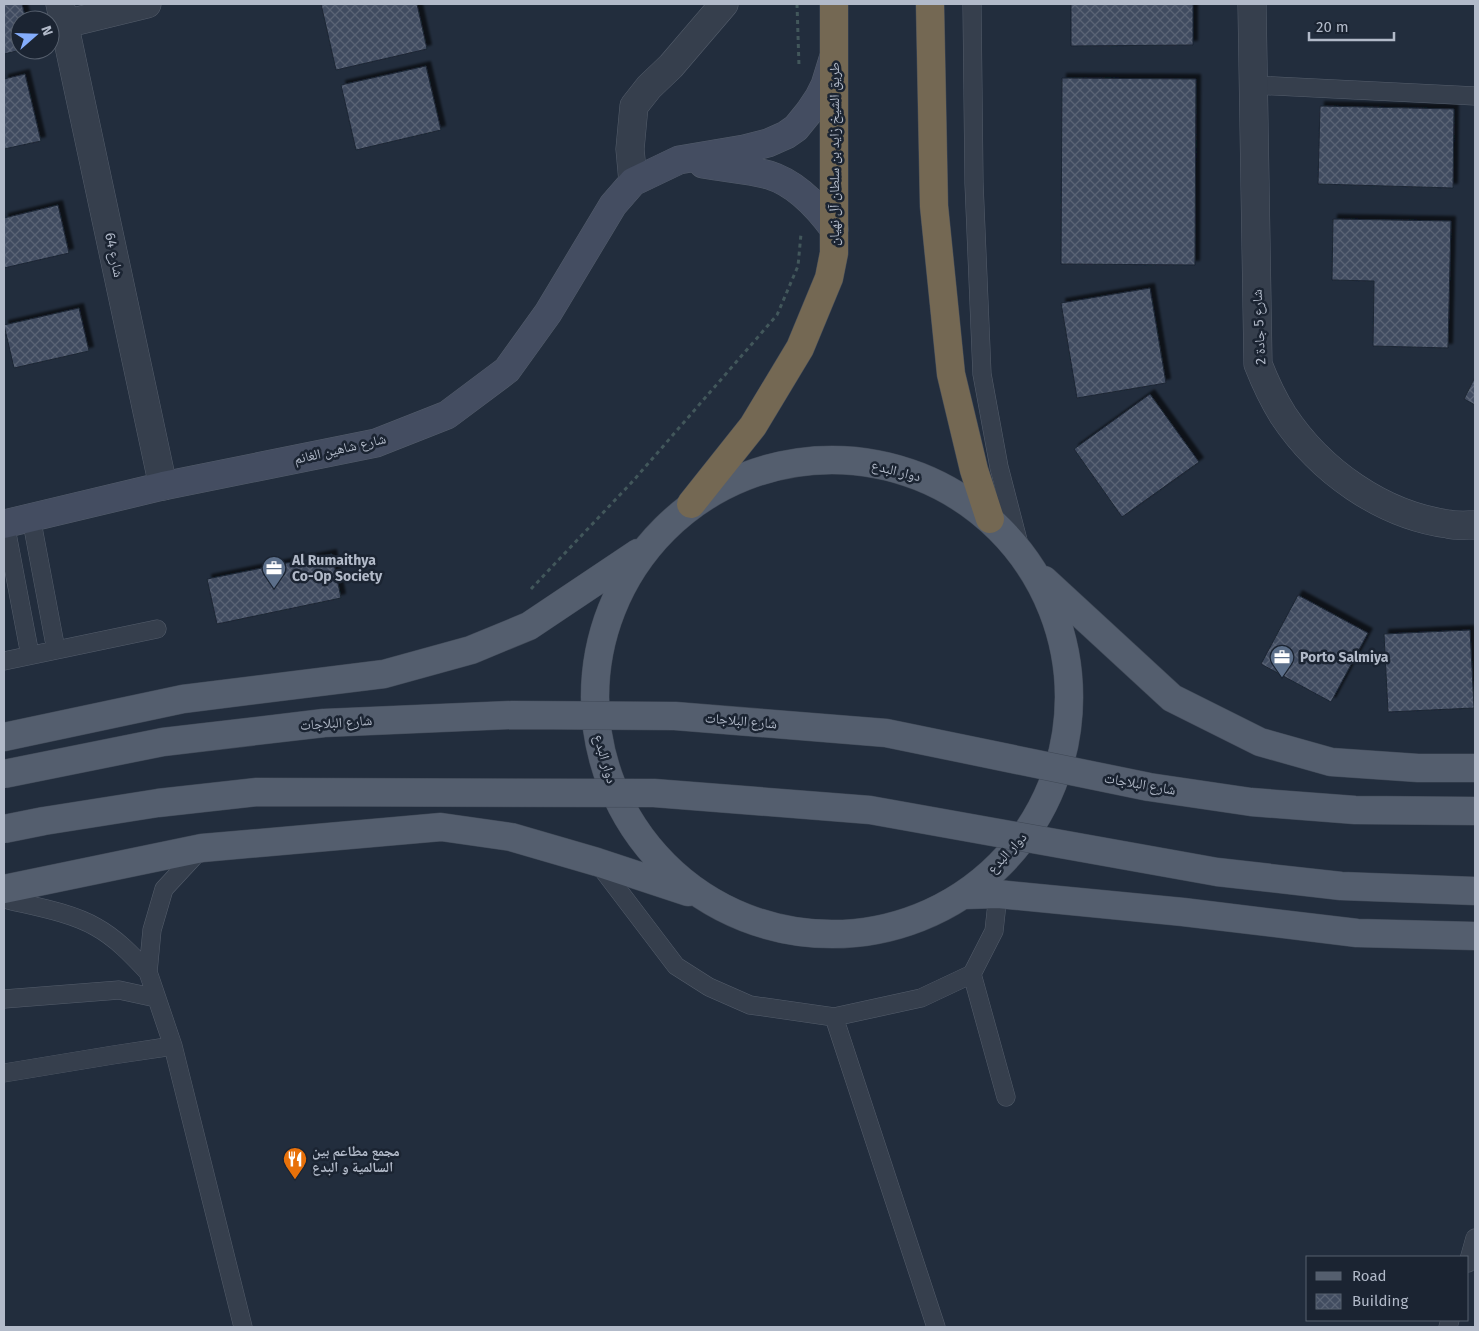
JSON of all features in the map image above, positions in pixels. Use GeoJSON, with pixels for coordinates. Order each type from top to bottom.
{"type":"FeatureCollection","features":[{"type":"Feature","properties":{"kind":"highway","name":"طريق الشيخ زايد بن سلطان آل نهيان"},"geometry":{"type":"LineString","coordinates":[[691,504],[753,426],[800,348],[828,278],[834,253],[834,4]]}},
{"type":"Feature","properties":{"kind":"highway"},"geometry":{"type":"LineString","coordinates":[[930,4],[934,206],[951,374],[974,470],[990,519]]}},
{"type":"Feature","properties":{"kind":"main road","name":"دوار البدع"},"geometry":{"type":"LineString","coordinates":[[843,458],[922,476],[990,519],[1027,561],[1057,620],[1068,675],[1067,731],[1053,785],[1027,834],[999,864],[965,895],[945,907],[894,927],[841,935],[786,931],[734,914],[696,895],[672,873],[643,841],[612,787],[596,726],[596,664],[612,604],[644,550],[666,525],[691,504],[763,468],[843,458]]}},
{"type":"Feature","properties":{"kind":"main road"},"geometry":{"type":"LineString","coordinates":[[4,737],[183,699],[384,674],[471,650],[529,626],[644,550]]}},
{"type":"Feature","properties":{"kind":"main road"},"geometry":{"type":"LineString","coordinates":[[1027,561],[1172,698],[1260,742],[1331,762],[1418,768],[1475,768]]}},
{"type":"Feature","properties":{"kind":"main road","name":"شارع البلاجات"},"geometry":{"type":"LineString","coordinates":[[4,774],[163,742],[324,723],[512,715],[675,716],[886,733],[1148,787],[1251,802],[1355,810],[1475,811]]}},
{"type":"Feature","properties":{"kind":"main road"},"geometry":{"type":"LineString","coordinates":[[4,830],[44,821],[158,803],[257,792],[654,792],[870,810],[1217,872],[1341,886],[1475,891]]}},
{"type":"Feature","properties":{"kind":"main road"},"geometry":{"type":"LineString","coordinates":[[4,889],[202,848],[441,827],[511,837],[597,862],[696,895]]}},
{"type":"Feature","properties":{"kind":"main road"},"geometry":{"type":"LineString","coordinates":[[965,895],[998,894],[1183,912],[1358,933],[1475,936]]}},
{"type":"Feature","properties":{"kind":"street","name":"شارع 64"},"geometry":{"type":"LineString","coordinates":[[147,4],[63,14],[163,486]]}},
{"type":"Feature","properties":{"kind":"street"},"geometry":{"type":"LineString","coordinates":[[633,182],[630,149],[634,106],[649,86],[671,66],[724,4]]}},
{"type":"Feature","properties":{"kind":"street","name":"شارع 5 جادة 2"},"geometry":{"type":"LineString","coordinates":[[1252,4],[1258,364],[1269,390],[1283,415],[1300,438],[1340,477],[1365,494],[1420,518],[1449,525],[1475,525]]}},
{"type":"Feature","properties":{"kind":"street","name":"شارع شاهين الغانم"},"geometry":{"type":"LineString","coordinates":[[4,524],[163,486],[376,442],[448,415],[507,370],[548,313],[613,205],[633,182],[679,160],[744,149],[768,143],[786,135],[796,128],[814,105],[825,86],[834,59]]}},
{"type":"Feature","properties":{"kind":"street"},"geometry":{"type":"LineString","coordinates":[[679,160],[756,172],[775,178],[795,189],[813,204],[824,214],[834,229]]}},
{"type":"Feature","properties":{"kind":"lane"},"geometry":{"type":"LineString","coordinates":[[972,4],[974,183],[982,374],[999,467],[1027,561]]}},
{"type":"Feature","properties":{"kind":"lane"},"geometry":{"type":"LineString","coordinates":[[1254,85],[1475,96]]}},
{"type":"Feature","properties":{"kind":"lane"},"geometry":{"type":"LineString","coordinates":[[31,517],[56,650]]}},
{"type":"Feature","properties":{"kind":"lane"},"geometry":{"type":"LineString","coordinates":[[4,524],[30,655]]}},
{"type":"Feature","properties":{"kind":"lane"},"geometry":{"type":"LineString","coordinates":[[4,661],[157,629]]}},
{"type":"Feature","properties":{"kind":"lane"},"geometry":{"type":"LineString","coordinates":[[202,848],[164,889],[152,930],[148,972],[173,1046],[242,1327]]}},
{"type":"Feature","properties":{"kind":"lane"},"geometry":{"type":"LineString","coordinates":[[597,862],[676,966],[709,987],[750,1004],[834,1017],[922,998],[972,974],[994,931],[998,894]]}},
{"type":"Feature","properties":{"kind":"lane"},"geometry":{"type":"LineString","coordinates":[[4,899],[59,913],[95,926],[124,946],[148,972]]}},
{"type":"Feature","properties":{"kind":"lane"},"geometry":{"type":"LineString","coordinates":[[1358,933],[1475,949]]}},
{"type":"Feature","properties":{"kind":"lane"},"geometry":{"type":"LineString","coordinates":[[972,974],[1006,1097]]}},
{"type":"Feature","properties":{"kind":"lane"},"geometry":{"type":"LineString","coordinates":[[4,999],[119,990],[156,998]]}},
{"type":"Feature","properties":{"kind":"lane"},"geometry":{"type":"LineString","coordinates":[[834,1017],[936,1327]]}},
{"type":"Feature","properties":{"kind":"lane"},"geometry":{"type":"LineString","coordinates":[[4,1074],[173,1046]]}},
{"type":"Feature","properties":{"kind":"lane"},"geometry":{"type":"LineString","coordinates":[[1469,1259],[1475,1238]]}},
{"type":"Feature","properties":{"kind":"path"},"geometry":{"type":"LineString","coordinates":[[797,4],[800,70]]}},
{"type":"Feature","properties":{"kind":"path"},"geometry":{"type":"LineString","coordinates":[[529,590],[633,481],[777,315],[798,266],[801,231]]}},
{"type":"Feature","properties":{"kind":"building"},"geometry":{"type":"Polygon","coordinates":[[[4,4],[22,4],[24,10],[10,10],[10,53],[4,54],[4,4]]]}},
{"type":"Feature","properties":{"kind":"building"},"geometry":{"type":"Polygon","coordinates":[[[321,4],[417,4],[427,49],[336,70],[321,4]]]}},
{"type":"Feature","properties":{"kind":"building"},"geometry":{"type":"Polygon","coordinates":[[[1071,4],[1193,4],[1193,45],[1071,46],[1071,4]]]}},
{"type":"Feature","properties":{"kind":"building"},"geometry":{"type":"Polygon","coordinates":[[[426,66],[441,130],[356,150],[341,85],[426,66]]]}},
{"type":"Feature","properties":{"kind":"building"},"geometry":{"type":"Polygon","coordinates":[[[25,74],[41,141],[4,149],[4,79],[25,74]]]}},
{"type":"Feature","properties":{"kind":"building"},"geometry":{"type":"Polygon","coordinates":[[[1062,78],[1196,79],[1195,265],[1061,264],[1062,78]]]}},
{"type":"Feature","properties":{"kind":"building"},"geometry":{"type":"Polygon","coordinates":[[[1320,106],[1454,109],[1453,188],[1318,184],[1320,106]]]}},
{"type":"Feature","properties":{"kind":"building"},"geometry":{"type":"Polygon","coordinates":[[[58,205],[69,253],[4,268],[4,218],[58,205]]]}},
{"type":"Feature","properties":{"kind":"building"},"geometry":{"type":"Polygon","coordinates":[[[1333,219],[1451,221],[1448,348],[1373,346],[1374,281],[1332,280],[1333,219]]]}},
{"type":"Feature","properties":{"kind":"building"},"geometry":{"type":"Polygon","coordinates":[[[1150,288],[1166,383],[1077,398],[1061,303],[1150,288]]]}},
{"type":"Feature","properties":{"kind":"building"},"geometry":{"type":"Polygon","coordinates":[[[79,308],[89,351],[14,368],[4,325],[79,308]]]}},
{"type":"Feature","properties":{"kind":"building"},"geometry":{"type":"Polygon","coordinates":[[[1475,377],[1475,405],[1464,399],[1475,377]]]}},
{"type":"Feature","properties":{"kind":"building"},"geometry":{"type":"Polygon","coordinates":[[[1150,394],[1199,462],[1122,517],[1074,449],[1150,394]]]}},
{"type":"Feature","properties":{"kind":"building","name":"Al Rumaithya Co-Op Society"},"geometry":{"type":"Polygon","coordinates":[[[332,554],[341,598],[217,624],[207,579],[332,554]]]}},
{"type":"Feature","properties":{"kind":"building"},"geometry":{"type":"Polygon","coordinates":[[[1298,595],[1368,633],[1331,702],[1261,664],[1298,595]]]}},
{"type":"Feature","properties":{"kind":"building"},"geometry":{"type":"Polygon","coordinates":[[[1470,630],[1474,708],[1388,712],[1384,634],[1470,630]]]}},
{"type":"Feature","properties":{"kind":"place","name":"Al Rumaithya Co-Op Society"},"geometry":{"type":"Point","coordinates":[274,589]}},
{"type":"Feature","properties":{"kind":"place","name":"Porto Salmiya"},"geometry":{"type":"Point","coordinates":[1282,678]}},
{"type":"Feature","properties":{"kind":"place","name":"مجمع مطاعم بين السالمية و البدع"},"geometry":{"type":"Point","coordinates":[295,1180]}}]}
